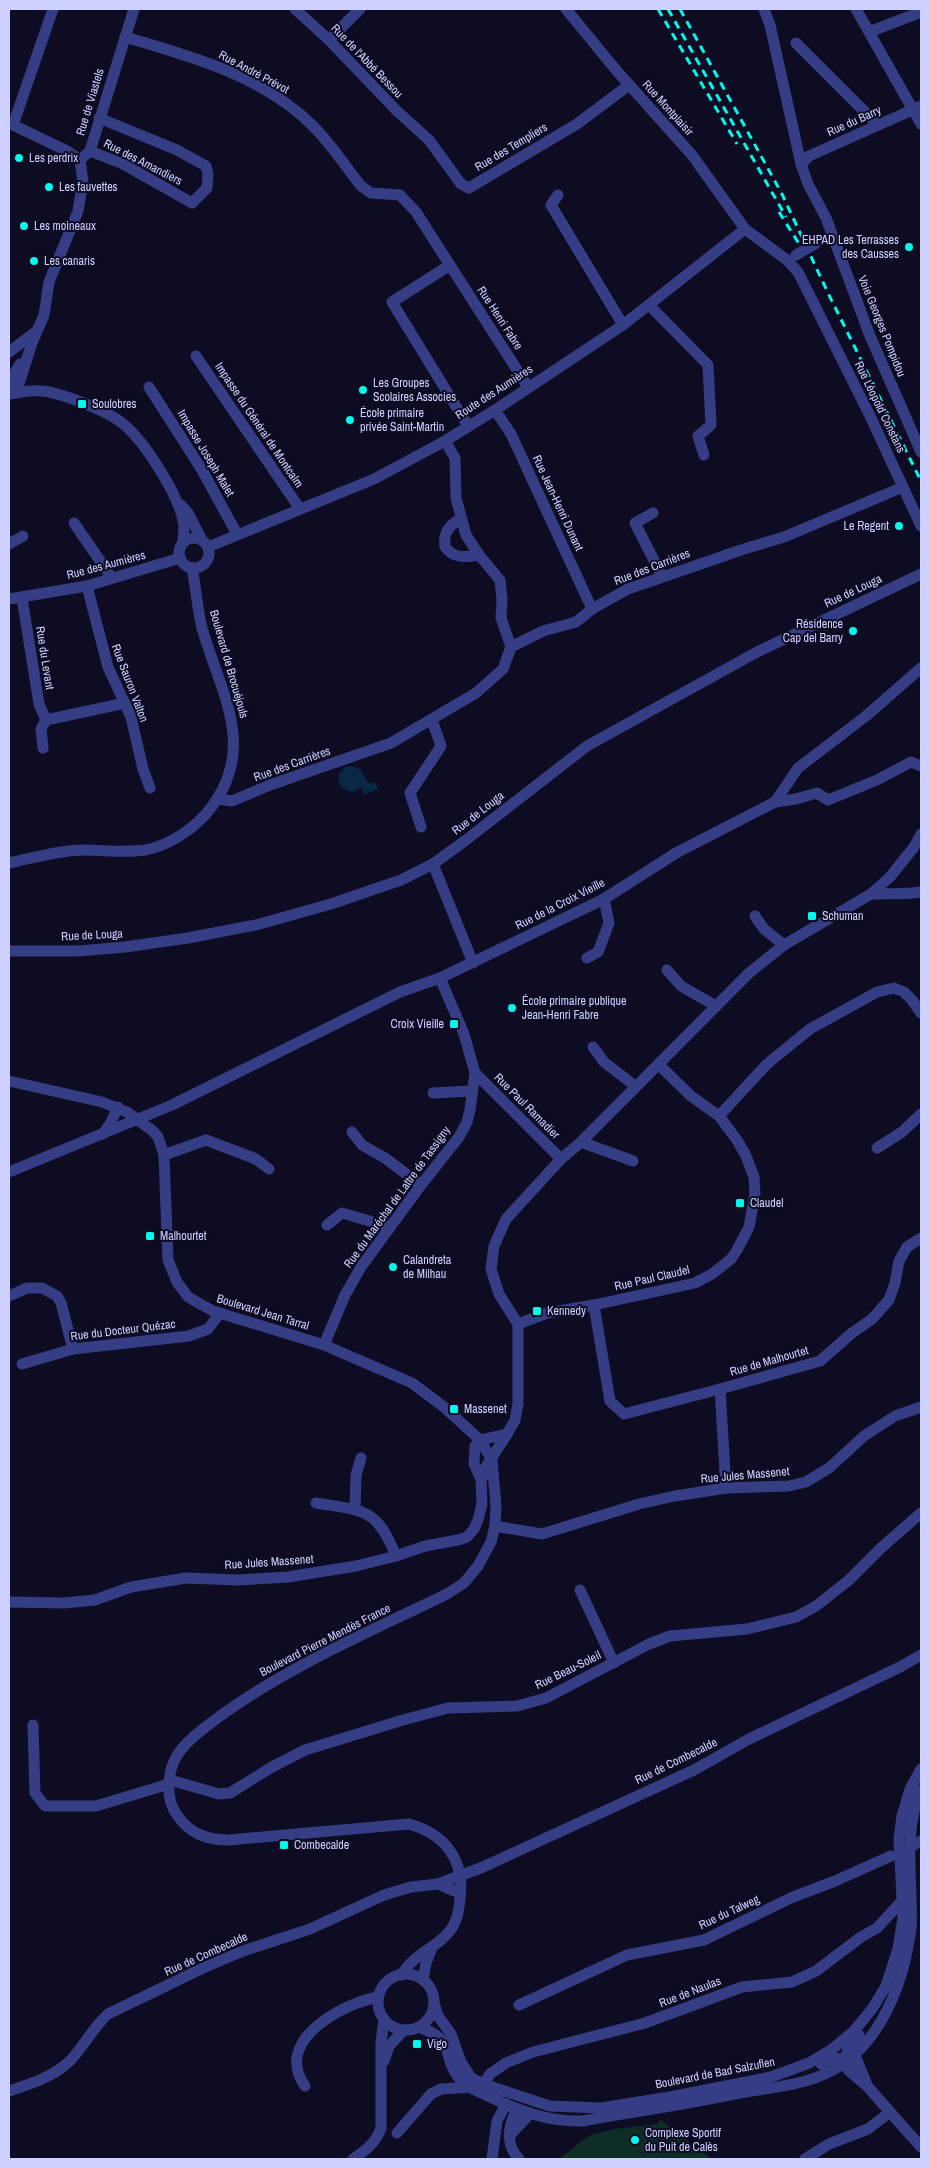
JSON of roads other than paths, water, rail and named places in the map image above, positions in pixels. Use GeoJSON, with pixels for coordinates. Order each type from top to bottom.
{"type":"FeatureCollection","features":[{"type":"Feature","properties":{"kind":"street"},"geometry":{"type":"LineString","coordinates":[[53,9],[11,124],[67,151],[80,160],[84,181],[78,211],[49,282],[44,315],[11,390],[55,393],[107,414],[122,423],[144,447],[175,498],[188,513],[205,543],[208,556],[204,564],[192,568],[180,558],[179,550],[183,542],[184,526],[175,498]]}},
{"type":"Feature","properties":{"kind":"street","name":"Rue de Viastels"},"geometry":{"type":"LineString","coordinates":[[80,160],[90,150],[134,9]]}},
{"type":"Feature","properties":{"kind":"street","name":"Rue de l'Abbé Bessou"},"geometry":{"type":"LineString","coordinates":[[295,9],[397,111]]}},
{"type":"Feature","properties":{"kind":"street"},"geometry":{"type":"LineString","coordinates":[[328,40],[360,9]]}},
{"type":"Feature","properties":{"kind":"street","name":"Rue Montplaisir"},"geometry":{"type":"LineString","coordinates":[[566,9],[629,85],[692,155],[745,229],[791,257]]}},
{"type":"Feature","properties":{"kind":"street","name":"Voie Georges Pompidou"},"geometry":{"type":"LineString","coordinates":[[764,9],[770,25],[808,184],[826,218],[870,336],[921,452]]}},
{"type":"Feature","properties":{"kind":"street"},"geometry":{"type":"LineString","coordinates":[[856,9],[917,108],[921,124]]}},
{"type":"Feature","properties":{"kind":"street"},"geometry":{"type":"LineString","coordinates":[[869,32],[921,12]]}},
{"type":"Feature","properties":{"kind":"street","name":"Rue André Prévot"},"geometry":{"type":"LineString","coordinates":[[125,37],[192,56],[227,70],[267,91],[297,111],[314,127],[361,186],[372,194],[400,195],[416,212],[433,239]]}},
{"type":"Feature","properties":{"kind":"street"},"geometry":{"type":"LineString","coordinates":[[796,43],[878,125]]}},
{"type":"Feature","properties":{"kind":"street","name":"Rue des Templiers"},"geometry":{"type":"LineString","coordinates":[[397,111],[428,140],[461,184],[469,188],[577,124],[629,85]]}},
{"type":"Feature","properties":{"kind":"street","name":"Rue du Barry"},"geometry":{"type":"LineString","coordinates":[[802,164],[809,156],[917,108]]}},
{"type":"Feature","properties":{"kind":"street","name":"Rue des Amandiers"},"geometry":{"type":"LineString","coordinates":[[90,150],[123,164],[192,202],[207,188],[208,174],[206,166],[177,150],[99,118]]}},
{"type":"Feature","properties":{"kind":"street"},"geometry":{"type":"LineString","coordinates":[[558,194],[551,205],[622,325]]}},
{"type":"Feature","properties":{"kind":"street","name":"Route des Aumières"},"geometry":{"type":"LineString","coordinates":[[205,543],[237,534],[374,480],[445,441],[622,325],[745,229]]}},
{"type":"Feature","properties":{"kind":"street"},"geometry":{"type":"LineString","coordinates":[[791,257],[833,235]]}},
{"type":"Feature","properties":{"kind":"street","name":"Rue Henri Fabre"},"geometry":{"type":"LineString","coordinates":[[433,239],[528,387]]}},
{"type":"Feature","properties":{"kind":"street","name":"Rue Léopold Constans"},"geometry":{"type":"LineString","coordinates":[[791,257],[921,526]]}},
{"type":"Feature","properties":{"kind":"street"},"geometry":{"type":"LineString","coordinates":[[450,265],[392,302],[468,426]]}},
{"type":"Feature","properties":{"kind":"street"},"geometry":{"type":"LineString","coordinates":[[649,304],[708,365],[711,425],[698,436],[704,455]]}},
{"type":"Feature","properties":{"kind":"street"},"geometry":{"type":"LineString","coordinates":[[9,352],[38,330]]}},
{"type":"Feature","properties":{"kind":"street","name":"Impasse du Général de Montcalm"},"geometry":{"type":"LineString","coordinates":[[196,356],[300,509]]}},
{"type":"Feature","properties":{"kind":"street","name":"Impasse Joseph Malet"},"geometry":{"type":"LineString","coordinates":[[150,387],[202,470],[237,534]]}},
{"type":"Feature","properties":{"kind":"street","name":"Rue Jean-Henri Dunant"},"geometry":{"type":"LineString","coordinates":[[495,410],[511,434],[592,609]]}},
{"type":"Feature","properties":{"kind":"street"},"geometry":{"type":"LineString","coordinates":[[445,441],[455,458],[456,498],[460,519],[466,535],[478,554],[500,580],[501,618],[511,647]]}},
{"type":"Feature","properties":{"kind":"street","name":"Rue des Carrières"},"geometry":{"type":"LineString","coordinates":[[218,799],[232,801],[270,785],[392,743],[476,693],[503,669],[511,647],[543,631],[576,622],[592,609],[628,589],[744,548],[784,537],[903,487]]}},
{"type":"Feature","properties":{"kind":"street"},"geometry":{"type":"LineString","coordinates":[[653,513],[635,523],[662,576]]}},
{"type":"Feature","properties":{"kind":"street"},"geometry":{"type":"LineString","coordinates":[[460,519],[445,532],[445,547],[454,556],[466,557],[478,554]]}},
{"type":"Feature","properties":{"kind":"street"},"geometry":{"type":"LineString","coordinates":[[74,523],[112,578]]}},
{"type":"Feature","properties":{"kind":"street"},"geometry":{"type":"LineString","coordinates":[[9,544],[23,536]]}},
{"type":"Feature","properties":{"kind":"street"},"geometry":{"type":"LineString","coordinates":[[183,542],[192,538],[205,543]]}},
{"type":"Feature","properties":{"kind":"street","name":"Rue des Aumières"},"geometry":{"type":"LineString","coordinates":[[9,600],[87,586],[180,558]]}},
{"type":"Feature","properties":{"kind":"street","name":"Boulevard de Brocuéjouls"},"geometry":{"type":"LineString","coordinates":[[199,606],[204,564]]}},
{"type":"Feature","properties":{"kind":"street","name":"Boulevard de Brocuéjouls"},"geometry":{"type":"LineString","coordinates":[[9,863],[63,852],[145,850],[160,846],[196,825],[218,799],[233,755],[234,735],[232,718],[202,627],[192,568]]}},
{"type":"Feature","properties":{"kind":"street","name":"Rue de Louga"},"geometry":{"type":"LineString","coordinates":[[9,951],[78,951],[125,948],[188,938],[248,926],[331,904],[401,880],[433,864],[586,746],[756,652],[921,574]]}},
{"type":"Feature","properties":{"kind":"street","name":"Rue Sauron Valton"},"geometry":{"type":"LineString","coordinates":[[87,586],[108,667],[131,717],[143,769],[150,788]]}},
{"type":"Feature","properties":{"kind":"street","name":"Rue du Levant"},"geometry":{"type":"LineString","coordinates":[[22,598],[38,704],[46,720],[41,730],[43,748]]}},
{"type":"Feature","properties":{"kind":"street","name":"Rue de la Croix Vieille"},"geometry":{"type":"LineString","coordinates":[[9,1172],[172,1105],[228,1079],[309,1036],[391,996],[474,963],[604,899],[676,853],[774,802],[798,768],[866,716],[921,668]]}},
{"type":"Feature","properties":{"kind":"street"},"geometry":{"type":"LineString","coordinates":[[46,720],[125,704]]}},
{"type":"Feature","properties":{"kind":"street"},"geometry":{"type":"LineString","coordinates":[[421,827],[410,793],[442,746],[432,720]]}},
{"type":"Feature","properties":{"kind":"street"},"geometry":{"type":"LineString","coordinates":[[774,802],[796,799],[817,792],[828,800],[877,780],[912,762],[921,766]]}},
{"type":"Feature","properties":{"kind":"street"},"geometry":{"type":"LineString","coordinates":[[518,1324],[499,1294],[491,1269],[494,1246],[506,1219],[561,1159],[582,1142],[635,1086],[660,1065],[749,973],[784,945],[871,894],[890,877],[914,847],[921,834]]}},
{"type":"Feature","properties":{"kind":"street"},"geometry":{"type":"LineString","coordinates":[[433,864],[474,963]]}},
{"type":"Feature","properties":{"kind":"street"},"geometry":{"type":"LineString","coordinates":[[871,894],[921,892]]}},
{"type":"Feature","properties":{"kind":"street"},"geometry":{"type":"LineString","coordinates":[[587,958],[598,952],[609,923],[604,899]]}},
{"type":"Feature","properties":{"kind":"street"},"geometry":{"type":"LineString","coordinates":[[755,916],[764,929],[784,945]]}},
{"type":"Feature","properties":{"kind":"street"},"geometry":{"type":"LineString","coordinates":[[667,970],[681,986],[716,1006]]}},
{"type":"Feature","properties":{"kind":"street","name":"Rue du Maréchal de Lattre de Tassigny"},"geometry":{"type":"LineString","coordinates":[[324,1345],[345,1295],[361,1268],[390,1226],[459,1138],[470,1110],[474,1073],[464,1034],[440,978]]}},
{"type":"Feature","properties":{"kind":"street"},"geometry":{"type":"LineString","coordinates":[[719,1116],[767,1064],[810,1028],[876,992],[894,988],[904,992],[921,1013]]}},
{"type":"Feature","properties":{"kind":"street"},"geometry":{"type":"LineString","coordinates":[[593,1047],[604,1062],[635,1086]]}},
{"type":"Feature","properties":{"kind":"street","name":"Rue Paul Claudel"},"geometry":{"type":"LineString","coordinates":[[518,1324],[547,1313],[594,1305],[694,1283],[712,1274],[730,1259],[737,1250],[749,1227],[754,1204],[755,1185],[746,1156],[719,1116],[691,1096],[660,1065]]}},
{"type":"Feature","properties":{"kind":"street","name":"Rue Paul Ramadier"},"geometry":{"type":"LineString","coordinates":[[474,1073],[561,1159]]}},
{"type":"Feature","properties":{"kind":"street"},"geometry":{"type":"LineString","coordinates":[[9,1081],[75,1095],[118,1107],[151,1128]]}},
{"type":"Feature","properties":{"kind":"street"},"geometry":{"type":"LineString","coordinates":[[433,1093],[471,1091]]}},
{"type":"Feature","properties":{"kind":"street","name":"Rue de la Croix Vieille"},"geometry":{"type":"LineString","coordinates":[[151,1128],[172,1105]]}},
{"type":"Feature","properties":{"kind":"street"},"geometry":{"type":"LineString","coordinates":[[103,1134],[112,1122],[118,1107]]}},
{"type":"Feature","properties":{"kind":"street"},"geometry":{"type":"LineString","coordinates":[[877,1148],[902,1132],[921,1114]]}},
{"type":"Feature","properties":{"kind":"street","name":"Boulevard Jean Tarral"},"geometry":{"type":"LineString","coordinates":[[151,1128],[158,1137],[164,1155],[168,1260],[172,1273],[188,1297],[201,1306],[220,1313],[324,1345],[412,1383],[428,1394],[461,1424],[477,1443],[489,1463],[496,1482],[495,1526]]}},
{"type":"Feature","properties":{"kind":"street"},"geometry":{"type":"LineString","coordinates":[[352,1132],[362,1145],[385,1158],[421,1185]]}},
{"type":"Feature","properties":{"kind":"street"},"geometry":{"type":"LineString","coordinates":[[164,1155],[206,1140],[256,1159],[269,1169]]}},
{"type":"Feature","properties":{"kind":"street"},"geometry":{"type":"LineString","coordinates":[[582,1142],[633,1161]]}},
{"type":"Feature","properties":{"kind":"street"},"geometry":{"type":"LineString","coordinates":[[327,1225],[342,1214],[390,1226]]}},
{"type":"Feature","properties":{"kind":"street","name":"Rue de Malhourtet"},"geometry":{"type":"LineString","coordinates":[[726,1488],[720,1389],[820,1361],[852,1333],[872,1319],[889,1300],[895,1283],[899,1261],[907,1247],[921,1238]]}},
{"type":"Feature","properties":{"kind":"street"},"geometry":{"type":"LineString","coordinates":[[9,1296],[27,1288],[42,1288],[57,1296],[61,1303],[73,1350]]}},
{"type":"Feature","properties":{"kind":"street"},"geometry":{"type":"LineString","coordinates":[[594,1305],[610,1400],[624,1414],[720,1389]]}},
{"type":"Feature","properties":{"kind":"street","name":"Rue du Docteur Quézac"},"geometry":{"type":"LineString","coordinates":[[22,1364],[73,1350],[189,1336],[208,1330],[220,1313]]}},
{"type":"Feature","properties":{"kind":"street","name":"Rue Jules Massenet"},"geometry":{"type":"LineString","coordinates":[[481,1479],[515,1420],[518,1404],[518,1324]]}},
{"type":"Feature","properties":{"kind":"street","name":"Rue Jules Massenet"},"geometry":{"type":"LineString","coordinates":[[495,1526],[542,1534],[639,1504],[726,1488],[789,1486],[806,1482],[829,1468],[864,1436],[894,1416],[921,1407]]}},
{"type":"Feature","properties":{"kind":"street"},"geometry":{"type":"LineString","coordinates":[[477,1443],[507,1434]]}},
{"type":"Feature","properties":{"kind":"street","name":"Rue Jules Massenet"},"geometry":{"type":"LineString","coordinates":[[9,1602],[64,1603],[95,1600],[131,1587],[186,1578],[238,1580],[328,1572],[396,1556],[424,1546],[467,1537],[474,1529],[482,1504],[481,1479],[474,1464],[477,1443]]}},
{"type":"Feature","properties":{"kind":"street"},"geometry":{"type":"LineString","coordinates":[[355,1510],[356,1475],[361,1458]]}},
{"type":"Feature","properties":{"kind":"street"},"geometry":{"type":"LineString","coordinates":[[316,1503],[355,1510],[368,1515],[379,1523],[386,1533],[396,1556]]}},
{"type":"Feature","properties":{"kind":"street","name":"Rue Beau-Soleil"},"geometry":{"type":"LineString","coordinates":[[169,1782],[219,1794],[230,1793],[272,1767],[305,1750],[448,1708],[517,1706],[546,1698],[649,1644],[670,1636],[747,1629],[796,1617],[816,1606],[849,1580],[881,1548],[921,1513]]}},
{"type":"Feature","properties":{"kind":"street","name":"Boulevard Pierre Mendès France"},"geometry":{"type":"LineString","coordinates":[[401,1975],[414,1960],[432,1948],[452,1928],[459,1911],[457,1878],[448,1860],[434,1842],[416,1832],[388,1827],[215,1840],[200,1836],[183,1823],[175,1812],[171,1800],[169,1782],[173,1763],[178,1753],[190,1740],[237,1704],[268,1684],[447,1594],[464,1583],[486,1554],[495,1526]]}},
{"type":"Feature","properties":{"kind":"street"},"geometry":{"type":"LineString","coordinates":[[580,1590],[614,1662]]}},
{"type":"Feature","properties":{"kind":"street","name":"Rue de Combecalde"},"geometry":{"type":"LineString","coordinates":[[9,2091],[36,2082],[66,2065],[99,2022],[108,2014],[194,1972],[243,1951],[310,1928],[384,1895],[411,1887],[438,1884],[457,1878],[694,1770],[749,1739],[892,1671],[921,1655]]}},
{"type":"Feature","properties":{"kind":"street"},"geometry":{"type":"LineString","coordinates":[[33,1725],[35,1793],[45,1806],[96,1806],[169,1782]]}},
{"type":"Feature","properties":{"kind":"street","name":"Boulevard de Bad Salzuflen"},"geometry":{"type":"LineString","coordinates":[[434,2003],[438,2016],[451,2034],[465,2071],[478,2088],[536,2103],[579,2109],[601,2108],[670,2097],[771,2077],[795,2070],[832,2050],[854,2031],[872,2009],[886,1986],[898,1949],[903,1918],[900,1831],[910,1789],[921,1769]]}},
{"type":"Feature","properties":{"kind":"street","name":"Boulevard de Bad Salzuflen"},"geometry":{"type":"LineString","coordinates":[[419,2027],[435,2033],[443,2040],[457,2074],[478,2088],[511,2107],[530,2114],[566,2122],[793,2083],[830,2071],[847,2060],[866,2043],[882,2020],[901,1972],[916,1926],[909,1840],[912,1819],[921,1790]]}},
{"type":"Feature","properties":{"kind":"street","name":"Rue du Talweg"},"geometry":{"type":"LineString","coordinates":[[519,2005],[627,1955],[704,1940],[792,1897],[835,1881],[891,1856]]}},
{"type":"Feature","properties":{"kind":"street","name":"Boulevard Pierre Mendès France"},"geometry":{"type":"LineString","coordinates":[[443,1937],[453,1910],[457,1878]]}},
{"type":"Feature","properties":{"kind":"street","name":"Rue de Combecalde"},"geometry":{"type":"LineString","coordinates":[[438,1884],[454,1891]]}},
{"type":"Feature","properties":{"kind":"street","name":"Rue de Naulas"},"geometry":{"type":"LineString","coordinates":[[478,2088],[490,2074],[506,2063],[533,2052],[645,2023],[742,1987],[792,1982],[816,1971],[861,1936],[877,1928],[901,1902]]}},
{"type":"Feature","properties":{"kind":"street","name":"Boulevard Pierre Mendès France"},"geometry":{"type":"LineString","coordinates":[[423,1980],[426,1963],[432,1948]]}},
{"type":"Feature","properties":{"kind":"street"},"geometry":{"type":"LineString","coordinates":[[401,1975],[409,1975],[423,1980],[429,1986],[434,2003],[432,2012],[427,2020],[419,2027],[404,2030],[389,2025],[378,2005],[378,1997],[387,1982],[401,1975]]}},
{"type":"Feature","properties":{"kind":"street"},"geometry":{"type":"LineString","coordinates":[[886,1986],[876,2016],[848,2046],[845,2054],[848,2070],[867,2086],[921,2147]]}},
{"type":"Feature","properties":{"kind":"street"},"geometry":{"type":"LineString","coordinates":[[304,2086],[299,2079],[296,2066],[296,2052],[303,2040],[318,2025],[344,2010],[365,2000],[378,1997]]}},
{"type":"Feature","properties":{"kind":"street"},"geometry":{"type":"LineString","coordinates":[[353,2159],[370,2147],[379,2134],[382,2119],[381,2043],[384,2019]]}},
{"type":"Feature","properties":{"kind":"street"},"geometry":{"type":"LineString","coordinates":[[382,2070],[389,2046],[404,2030]]}},
{"type":"Feature","properties":{"kind":"street"},"geometry":{"type":"LineString","coordinates":[[771,2077],[800,2074],[831,2058],[847,2060]]}},
{"type":"Feature","properties":{"kind":"street"},"geometry":{"type":"LineString","coordinates":[[397,2133],[431,2094],[441,2089],[478,2088]]}},
{"type":"Feature","properties":{"kind":"street"},"geometry":{"type":"LineString","coordinates":[[511,2107],[510,2146],[520,2159]]}},
{"type":"Feature","properties":{"kind":"street"},"geometry":{"type":"LineString","coordinates":[[492,2159],[498,2121],[511,2107]]}},
{"type":"Feature","properties":{"kind":"street"},"geometry":{"type":"LineString","coordinates":[[805,2159],[830,2144],[868,2128],[890,2112]]}},
{"type":"Feature","properties":{"kind":"street"},"geometry":{"type":"LineString","coordinates":[[509,2136],[530,2114]]}},
{"type":"Feature","properties":{"kind":"water"},"geometry":{"type":"Polygon","coordinates":[[[352,766],[360,769],[369,784],[375,782],[378,789],[364,795],[361,788],[352,792],[345,790],[340,784],[339,774],[345,767],[352,766]]]}},
{"type":"Feature","properties":{"kind":"railway"},"geometry":{"type":"LineString","coordinates":[[658,9],[737,144]]}},
{"type":"Feature","properties":{"kind":"railway"},"geometry":{"type":"LineString","coordinates":[[668,9],[786,217]]}},
{"type":"Feature","properties":{"kind":"railway"},"geometry":{"type":"LineString","coordinates":[[680,9],[782,194],[828,293],[921,481]]}},
{"type":"Feature","properties":{"kind":"railway"},"geometry":{"type":"LineString","coordinates":[[779,212],[803,250]]}},
{"type":"Feature","properties":{"kind":"place","name":"Les perdrix"},"geometry":{"type":"Point","coordinates":[19,158]}},
{"type":"Feature","properties":{"kind":"place","name":"Les fauvettes"},"geometry":{"type":"Point","coordinates":[49,187]}},
{"type":"Feature","properties":{"kind":"place","name":"Les moineaux"},"geometry":{"type":"Point","coordinates":[24,226]}},
{"type":"Feature","properties":{"kind":"place","name":"EHPAD Les Terrasses des Causses"},"geometry":{"type":"Point","coordinates":[909,247]}},
{"type":"Feature","properties":{"kind":"place","name":"Les canaris"},"geometry":{"type":"Point","coordinates":[34,261]}},
{"type":"Feature","properties":{"kind":"place","name":"Les Groupes Scolaires Associes"},"geometry":{"type":"Point","coordinates":[363,390]}},
{"type":"Feature","properties":{"kind":"place","name":"Soulobres"},"geometry":{"type":"Point","coordinates":[82,404]}},
{"type":"Feature","properties":{"kind":"place","name":"École primaire privée Saint-Martin"},"geometry":{"type":"Point","coordinates":[350,420]}},
{"type":"Feature","properties":{"kind":"place","name":"Le Regent"},"geometry":{"type":"Point","coordinates":[899,526]}},
{"type":"Feature","properties":{"kind":"place","name":"Résidence Cap del Barry"},"geometry":{"type":"Point","coordinates":[853,631]}},
{"type":"Feature","properties":{"kind":"place","name":"Schuman"},"geometry":{"type":"Point","coordinates":[812,916]}},
{"type":"Feature","properties":{"kind":"place","name":"École primaire publique Jean-Henri Fabre"},"geometry":{"type":"Point","coordinates":[512,1008]}},
{"type":"Feature","properties":{"kind":"place","name":"Croix Vieille"},"geometry":{"type":"Point","coordinates":[454,1024]}},
{"type":"Feature","properties":{"kind":"place","name":"Claudel"},"geometry":{"type":"Point","coordinates":[740,1203]}},
{"type":"Feature","properties":{"kind":"place","name":"Malhourtet"},"geometry":{"type":"Point","coordinates":[150,1236]}},
{"type":"Feature","properties":{"kind":"place","name":"Calandreta de Milhau"},"geometry":{"type":"Point","coordinates":[393,1267]}},
{"type":"Feature","properties":{"kind":"place","name":"Kennedy"},"geometry":{"type":"Point","coordinates":[537,1311]}},
{"type":"Feature","properties":{"kind":"place","name":"Massenet"},"geometry":{"type":"Point","coordinates":[454,1409]}},
{"type":"Feature","properties":{"kind":"place","name":"Combecalde"},"geometry":{"type":"Point","coordinates":[284,1845]}},
{"type":"Feature","properties":{"kind":"place","name":"Vigo"},"geometry":{"type":"Point","coordinates":[417,2044]}},
{"type":"Feature","properties":{"kind":"place","name":"Complexe Sportif du Puit de Calès"},"geometry":{"type":"Point","coordinates":[635,2140]}}]}
